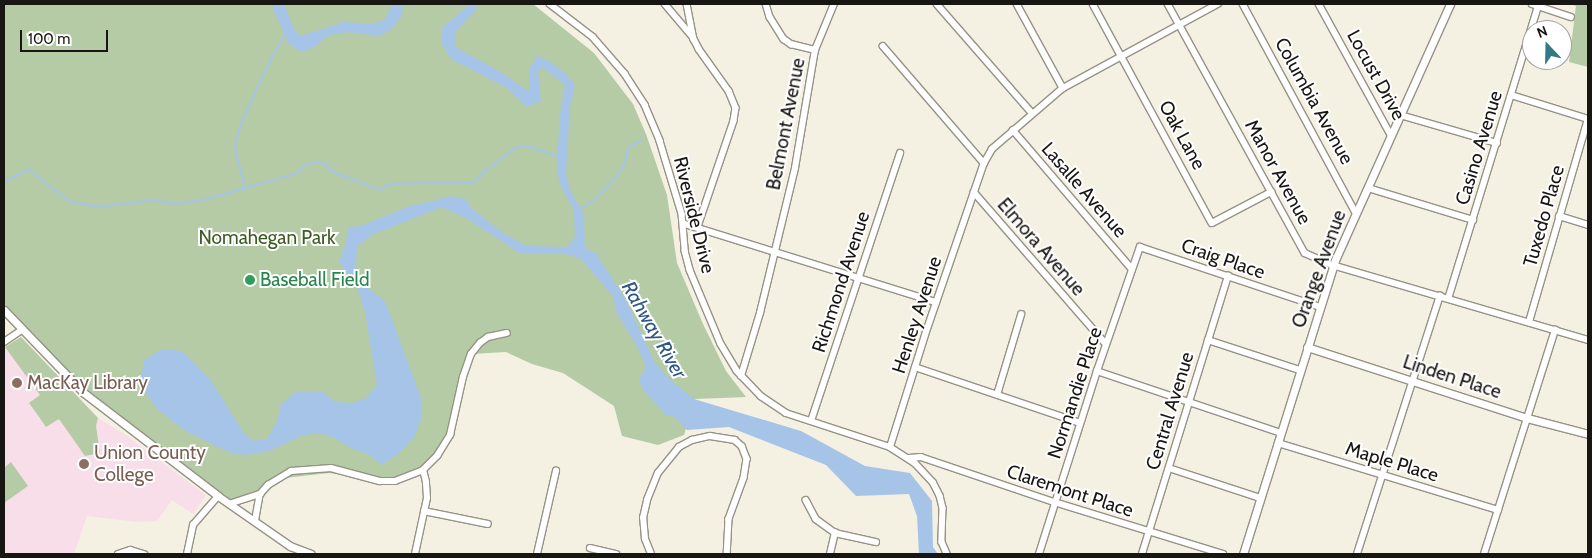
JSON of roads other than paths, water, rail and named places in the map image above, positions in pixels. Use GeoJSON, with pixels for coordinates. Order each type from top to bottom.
{"type":"FeatureCollection","features":[{"type":"Feature","properties":{"kind":"street","name":"Riverside Drive"},"geometry":{"type":"LineString","coordinates":[[550,4],[592,36],[614,60],[636,90],[660,141],[685,224],[685,251],[690,270],[721,344],[741,376],[772,405],[786,413],[890,447],[909,458],[926,473],[938,490],[942,508],[942,542],[947,554]]}},
{"type":"Feature","properties":{"kind":"street"},"geometry":{"type":"LineString","coordinates":[[665,4],[694,39],[711,68],[729,91],[736,108],[736,114],[698,227]]}},
{"type":"Feature","properties":{"kind":"street"},"geometry":{"type":"LineString","coordinates":[[687,4],[694,39]]}},
{"type":"Feature","properties":{"kind":"street"},"geometry":{"type":"LineString","coordinates":[[766,4],[770,17],[784,40],[815,50]]}},
{"type":"Feature","properties":{"kind":"street","name":"Belmont Avenue"},"geometry":{"type":"LineString","coordinates":[[741,376],[760,313],[795,168],[815,50],[834,4]]}},
{"type":"Feature","properties":{"kind":"street"},"geometry":{"type":"LineString","coordinates":[[937,4],[1032,113]]}},
{"type":"Feature","properties":{"kind":"street"},"geometry":{"type":"LineString","coordinates":[[1017,4],[1063,88]]}},
{"type":"Feature","properties":{"kind":"street","name":"Oak Lane"},"geometry":{"type":"LineString","coordinates":[[1093,4],[1212,223],[1271,192]]}},
{"type":"Feature","properties":{"kind":"street","name":"Manor Avenue"},"geometry":{"type":"LineString","coordinates":[[1168,4],[1305,253],[1333,266],[1588,340]]}},
{"type":"Feature","properties":{"kind":"street","name":"Henley Avenue"},"geometry":{"type":"LineString","coordinates":[[890,447],[936,302],[984,163],[992,149],[1063,88],[1218,4]]}},
{"type":"Feature","properties":{"kind":"street","name":"Columbia Avenue"},"geometry":{"type":"LineString","coordinates":[[1244,4],[1356,213]]}},
{"type":"Feature","properties":{"kind":"street","name":"Locust Drive"},"geometry":{"type":"LineString","coordinates":[[1320,4],[1391,135]]}},
{"type":"Feature","properties":{"kind":"street","name":"Orange Avenue"},"geometry":{"type":"LineString","coordinates":[[1243,554],[1333,266],[1450,4]]}},
{"type":"Feature","properties":{"kind":"street"},"geometry":{"type":"LineString","coordinates":[[1535,5],[1571,17]]}},
{"type":"Feature","properties":{"kind":"street","name":"Casino Avenue"},"geometry":{"type":"LineString","coordinates":[[1448,299],[1512,95],[1535,5]]}},
{"type":"Feature","properties":{"kind":"street"},"geometry":{"type":"LineString","coordinates":[[883,46],[984,163]]}},
{"type":"Feature","properties":{"kind":"street"},"geometry":{"type":"LineString","coordinates":[[1512,95],[1588,119]]}},
{"type":"Feature","properties":{"kind":"street"},"geometry":{"type":"LineString","coordinates":[[1400,115],[1497,143]]}},
{"type":"Feature","properties":{"kind":"street","name":"Tuxedo Place"},"geometry":{"type":"LineString","coordinates":[[1529,322],[1588,119]]}},
{"type":"Feature","properties":{"kind":"street","name":"Lasalle Avenue"},"geometry":{"type":"LineString","coordinates":[[1013,130],[1132,269]]}},
{"type":"Feature","properties":{"kind":"street","name":"Richmond Avenue"},"geometry":{"type":"LineString","coordinates":[[811,421],[900,153]]}},
{"type":"Feature","properties":{"kind":"street"},"geometry":{"type":"LineString","coordinates":[[1368,188],[1473,220]]}},
{"type":"Feature","properties":{"kind":"street","name":"Elmora Avenue"},"geometry":{"type":"LineString","coordinates":[[974,192],[1106,344]]}},
{"type":"Feature","properties":{"kind":"street"},"geometry":{"type":"LineString","coordinates":[[1559,216],[1588,225]]}},
{"type":"Feature","properties":{"kind":"street"},"geometry":{"type":"LineString","coordinates":[[685,224],[936,302]]}},
{"type":"Feature","properties":{"kind":"street","name":"Craig Place"},"geometry":{"type":"LineString","coordinates":[[1132,269],[1140,247],[1320,307]]}},
{"type":"Feature","properties":{"kind":"street","name":"Normandie Place"},"geometry":{"type":"LineString","coordinates":[[1039,554],[1080,423],[1132,269]]}},
{"type":"Feature","properties":{"kind":"street","name":"Central Avenue"},"geometry":{"type":"LineString","coordinates":[[1142,554],[1228,276]]}},
{"type":"Feature","properties":{"kind":"street"},"geometry":{"type":"LineString","coordinates":[[1357,554],[1440,296]]}},
{"type":"Feature","properties":{"kind":"street"},"geometry":{"type":"LineString","coordinates":[[4,310],[84,393],[229,504],[290,546],[311,554]]}},
{"type":"Feature","properties":{"kind":"street"},"geometry":{"type":"LineString","coordinates":[[996,395],[1022,315]]}},
{"type":"Feature","properties":{"kind":"street"},"geometry":{"type":"LineString","coordinates":[[4,342],[22,330]]}},
{"type":"Feature","properties":{"kind":"street"},"geometry":{"type":"LineString","coordinates":[[1484,554],[1555,330]]}},
{"type":"Feature","properties":{"kind":"street"},"geometry":{"type":"LineString","coordinates":[[229,504],[260,494],[268,485],[291,471],[331,468],[380,481],[395,481],[423,470],[437,456],[450,434],[463,377],[471,354],[488,337],[507,333]]}},
{"type":"Feature","properties":{"kind":"street"},"geometry":{"type":"LineString","coordinates":[[1208,340],[1300,370]]}},
{"type":"Feature","properties":{"kind":"street","name":"Linden Place"},"geometry":{"type":"LineString","coordinates":[[1307,347],[1526,418],[1588,434]]}},
{"type":"Feature","properties":{"kind":"street"},"geometry":{"type":"LineString","coordinates":[[916,367],[1080,423]]}},
{"type":"Feature","properties":{"kind":"street"},"geometry":{"type":"LineString","coordinates":[[1097,371],[1281,433]]}},
{"type":"Feature","properties":{"kind":"street"},"geometry":{"type":"LineString","coordinates":[[650,554],[645,539],[643,518],[658,473],[679,448],[692,440],[710,436],[735,440],[742,446],[747,459],[744,478],[729,519],[727,554]]}},
{"type":"Feature","properties":{"kind":"street","name":"Maple Place"},"geometry":{"type":"LineString","coordinates":[[1278,443],[1498,510]]}},
{"type":"Feature","properties":{"kind":"street","name":"Claremont Place"},"geometry":{"type":"LineString","coordinates":[[909,458],[922,457],[1055,503],[1223,554]]}},
{"type":"Feature","properties":{"kind":"street"},"geometry":{"type":"LineString","coordinates":[[1169,468],[1261,498]]}},
{"type":"Feature","properties":{"kind":"street"},"geometry":{"type":"LineString","coordinates":[[415,554],[427,490],[423,470]]}},
{"type":"Feature","properties":{"kind":"street"},"geometry":{"type":"LineString","coordinates":[[537,554],[556,470]]}},
{"type":"Feature","properties":{"kind":"street"},"geometry":{"type":"LineString","coordinates":[[255,522],[260,494]]}},
{"type":"Feature","properties":{"kind":"street"},"geometry":{"type":"LineString","coordinates":[[187,554],[190,533],[194,525],[218,496]]}},
{"type":"Feature","properties":{"kind":"street"},"geometry":{"type":"LineString","coordinates":[[806,500],[816,518],[834,533],[876,542]]}},
{"type":"Feature","properties":{"kind":"street"},"geometry":{"type":"LineString","coordinates":[[424,511],[488,524]]}},
{"type":"Feature","properties":{"kind":"street"},"geometry":{"type":"LineString","coordinates":[[830,554],[834,533]]}},
{"type":"Feature","properties":{"kind":"street"},"geometry":{"type":"LineString","coordinates":[[590,548],[616,554]]}},
{"type":"Feature","properties":{"kind":"street"},"geometry":{"type":"LineString","coordinates":[[118,554],[130,550],[144,554]]}},
{"type":"Feature","properties":{"kind":"water"},"geometry":{"type":"Polygon","coordinates":[[[271,4],[284,4],[294,29],[300,36],[344,22],[373,24],[385,20],[392,4],[403,4],[402,15],[392,29],[379,36],[348,32],[329,35],[314,47],[302,52],[289,44],[271,4]]]}},
{"type":"Feature","properties":{"kind":"water"},"geometry":{"type":"Polygon","coordinates":[[[470,4],[478,4],[476,10],[456,31],[455,47],[501,72],[529,92],[530,68],[537,56],[549,61],[565,73],[575,85],[570,106],[566,175],[571,192],[584,215],[585,249],[595,252],[625,298],[655,363],[674,383],[694,399],[801,431],[865,466],[910,473],[932,501],[933,547],[938,554],[919,554],[917,516],[909,494],[856,496],[826,465],[729,427],[687,430],[675,417],[666,415],[643,390],[639,380],[646,367],[637,346],[616,312],[613,296],[580,258],[565,254],[520,253],[466,218],[442,207],[371,235],[357,247],[356,267],[365,286],[385,301],[421,398],[422,416],[415,436],[398,454],[382,465],[368,454],[351,448],[331,436],[316,433],[301,436],[269,451],[245,455],[228,452],[184,430],[156,408],[140,384],[144,360],[160,350],[171,349],[183,352],[211,380],[243,432],[253,441],[267,439],[277,422],[281,404],[297,391],[322,391],[335,402],[352,403],[366,398],[377,385],[365,312],[358,290],[339,261],[346,244],[348,227],[361,226],[407,207],[452,196],[466,199],[471,208],[502,232],[526,246],[567,247],[575,237],[574,210],[559,183],[557,162],[560,114],[565,85],[542,67],[538,72],[541,101],[527,107],[507,88],[451,59],[442,44],[442,28],[470,4]]]}},
{"type":"Feature","properties":{"kind":"waterway"},"geometry":{"type":"LineString","coordinates":[[245,188],[235,148],[241,123],[271,59],[285,35]]}},
{"type":"Feature","properties":{"kind":"waterway"},"geometry":{"type":"LineString","coordinates":[[579,209],[595,200],[615,178],[625,163],[628,148],[643,139]]}},
{"type":"Feature","properties":{"kind":"waterway"},"geometry":{"type":"LineString","coordinates":[[4,182],[28,169],[69,201],[99,207],[153,200],[175,204],[203,200],[295,174],[307,164],[323,162],[333,172],[380,190],[389,184],[475,182],[485,171],[514,148],[528,146],[560,157]]}},
{"type":"Feature","properties":{"kind":"place","name":"Baseball Field"},"geometry":{"type":"Point","coordinates":[250,280]}},
{"type":"Feature","properties":{"kind":"place","name":"MacKay Library"},"geometry":{"type":"Point","coordinates":[17,383]}},
{"type":"Feature","properties":{"kind":"place","name":"Union County College"},"geometry":{"type":"Point","coordinates":[84,464]}},
{"type":"Feature","properties":{"kind":"park label","name":"Nomahegan Park"},"geometry":{"type":"Point","coordinates":[267,238]}},
{"type":"Feature","properties":{"kind":"water label","name":"Rahway River"},"geometry":{"type":"Point","coordinates":[654,330]}}]}
